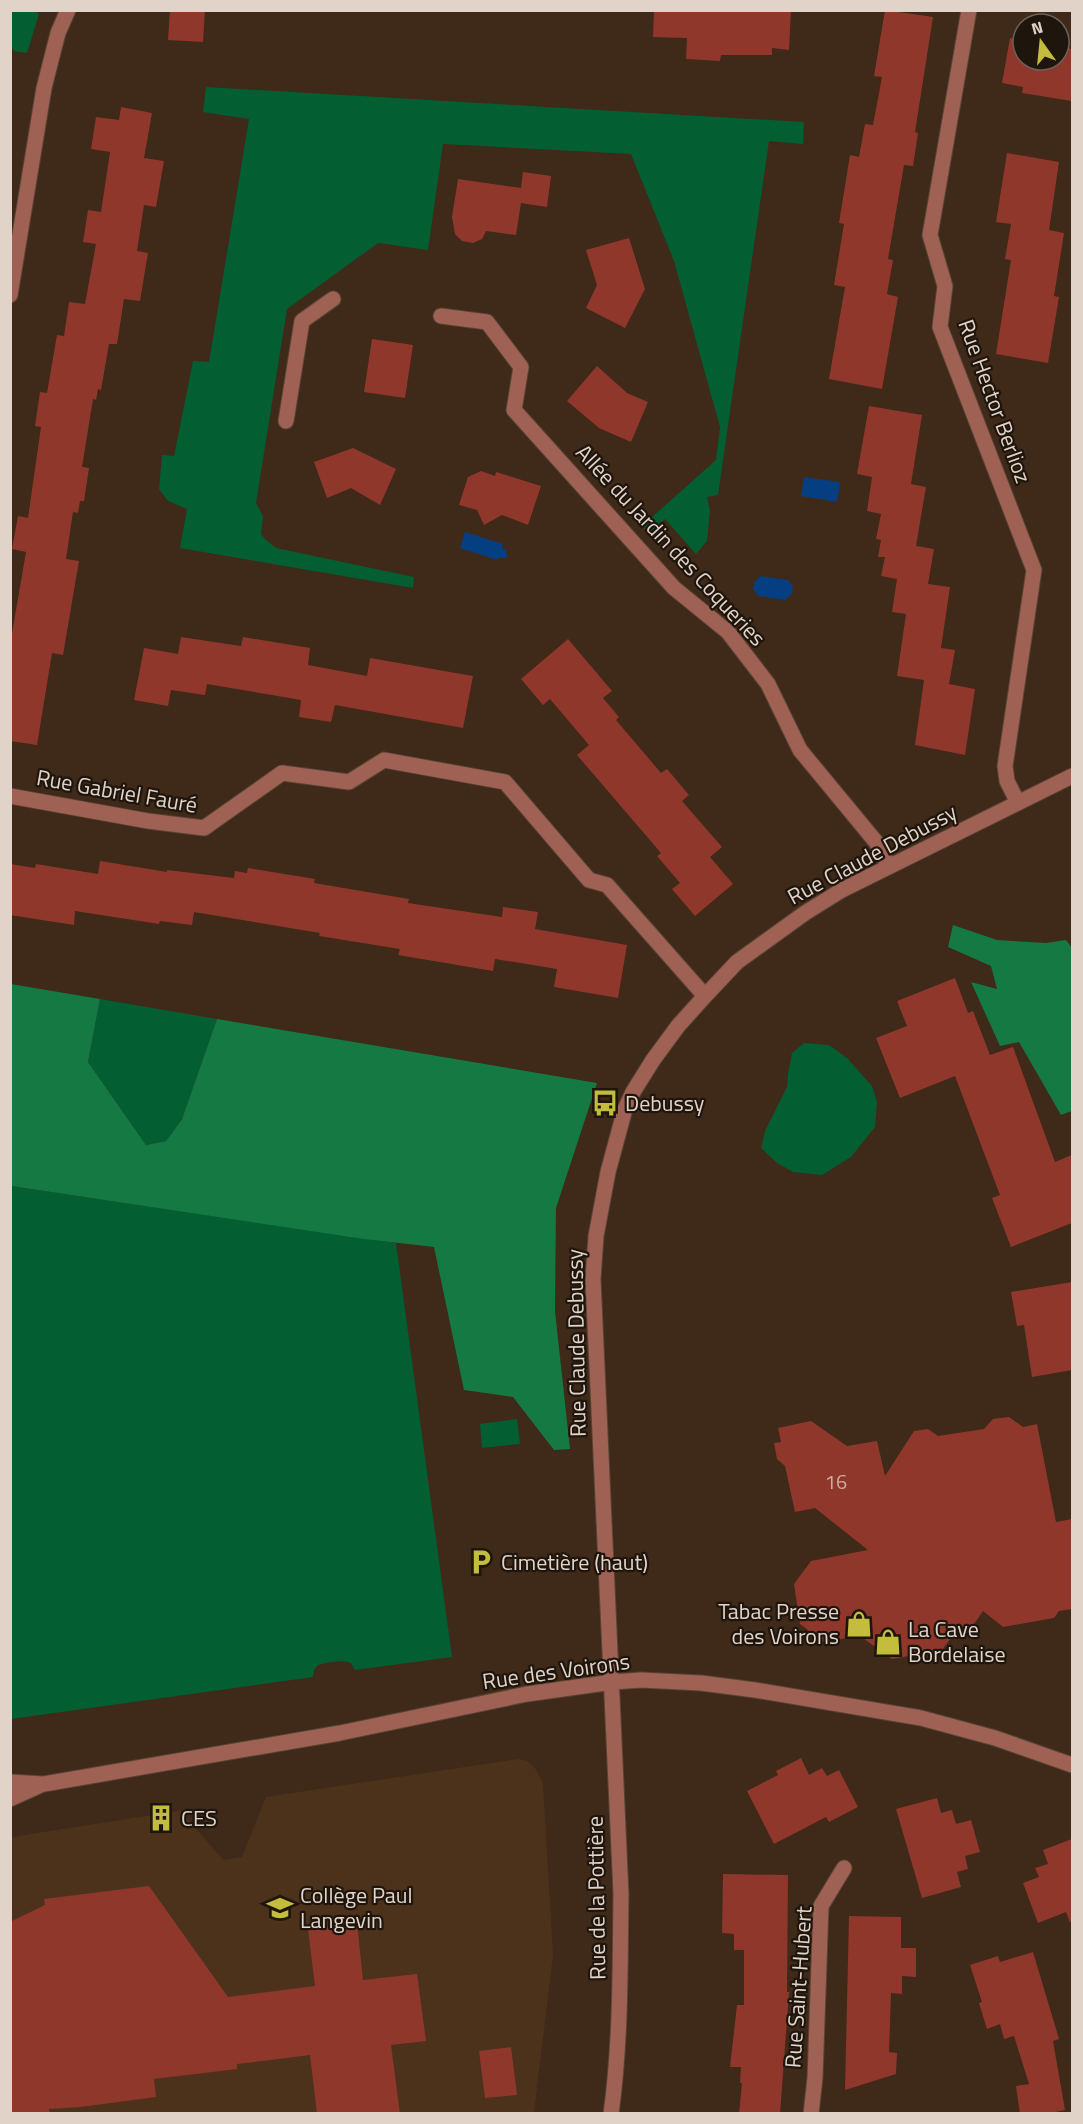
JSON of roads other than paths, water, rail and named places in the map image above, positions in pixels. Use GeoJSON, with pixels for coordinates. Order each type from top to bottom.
{"type":"FeatureCollection","features":[{"type":"Feature","properties":{"kind":"street"},"geometry":{"type":"LineString","coordinates":[[10,296],[44,88],[58,33],[68,10]]}},
{"type":"Feature","properties":{"kind":"street","name":"Rue Hector Berlioz"},"geometry":{"type":"LineString","coordinates":[[969,10],[930,235],[945,286],[940,327],[1034,570],[1005,766],[1007,781],[1018,803]]}},
{"type":"Feature","properties":{"kind":"street"},"geometry":{"type":"LineString","coordinates":[[286,421],[302,321],[333,299]]}},
{"type":"Feature","properties":{"kind":"street","name":"Allée du Jardin des Coqueries"},"geometry":{"type":"LineString","coordinates":[[441,316],[487,322],[521,367],[514,410],[674,588],[728,632],[768,684],[800,750],[876,842],[889,866]]}},
{"type":"Feature","properties":{"kind":"street","name":"Rue Gabriel Fauré"},"geometry":{"type":"LineString","coordinates":[[10,796],[148,821],[204,828],[282,773],[349,782],[384,760],[505,782],[589,880],[607,885],[705,996]]}},
{"type":"Feature","properties":{"kind":"street","name":"Rue Claude Debussy"},"geometry":{"type":"LineString","coordinates":[[613,1682],[593,1280],[596,1236],[608,1172],[629,1101],[653,1060],[678,1026],[737,962],[842,890],[1072,776]]}},
{"type":"Feature","properties":{"kind":"street","name":"Rue des Voirons"},"geometry":{"type":"LineString","coordinates":[[10,1782],[44,1784],[340,1733],[527,1694],[613,1682],[654,1681],[702,1683],[910,1716],[995,1738],[1072,1765]]}},
{"type":"Feature","properties":{"kind":"street","name":"Rue de la Pottière"},"geometry":{"type":"LineString","coordinates":[[611,2114],[615,2090],[621,1894],[613,1682]]}},
{"type":"Feature","properties":{"kind":"street","name":"Rue des Voirons"},"geometry":{"type":"LineString","coordinates":[[10,1799],[44,1784]]}},
{"type":"Feature","properties":{"kind":"street","name":"Rue Saint-Hubert"},"geometry":{"type":"LineString","coordinates":[[811,2114],[815,2078],[821,1906],[844,1868]]}},
{"type":"Feature","properties":{"kind":"water"},"geometry":{"type":"Polygon","coordinates":[[[804,477],[840,482],[837,502],[801,496],[804,477]]]}},
{"type":"Feature","properties":{"kind":"water"},"geometry":{"type":"Polygon","coordinates":[[[465,532],[503,544],[502,548],[506,550],[507,556],[497,560],[460,548],[465,532]]]}},
{"type":"Feature","properties":{"kind":"water"},"geometry":{"type":"Polygon","coordinates":[[[761,576],[788,580],[793,587],[792,594],[785,600],[758,596],[753,589],[755,581],[761,576]]]}},
{"type":"Feature","properties":{"kind":"place","name":"Debussy"},"geometry":{"type":"Point","coordinates":[605,1103]}},
{"type":"Feature","properties":{"kind":"place","name":"Cimetière (haut)"},"geometry":{"type":"Point","coordinates":[481,1562]}},
{"type":"Feature","properties":{"kind":"place","name":"Tabac Presse des Voirons"},"geometry":{"type":"Point","coordinates":[859,1624]}},
{"type":"Feature","properties":{"kind":"place","name":"La Cave Bordelaise"},"geometry":{"type":"Point","coordinates":[888,1642]}},
{"type":"Feature","properties":{"kind":"place","name":"CES"},"geometry":{"type":"Point","coordinates":[161,1818]}},
{"type":"Feature","properties":{"kind":"place","name":"Collège Paul Langevin"},"geometry":{"type":"Point","coordinates":[280,1908]}}]}
